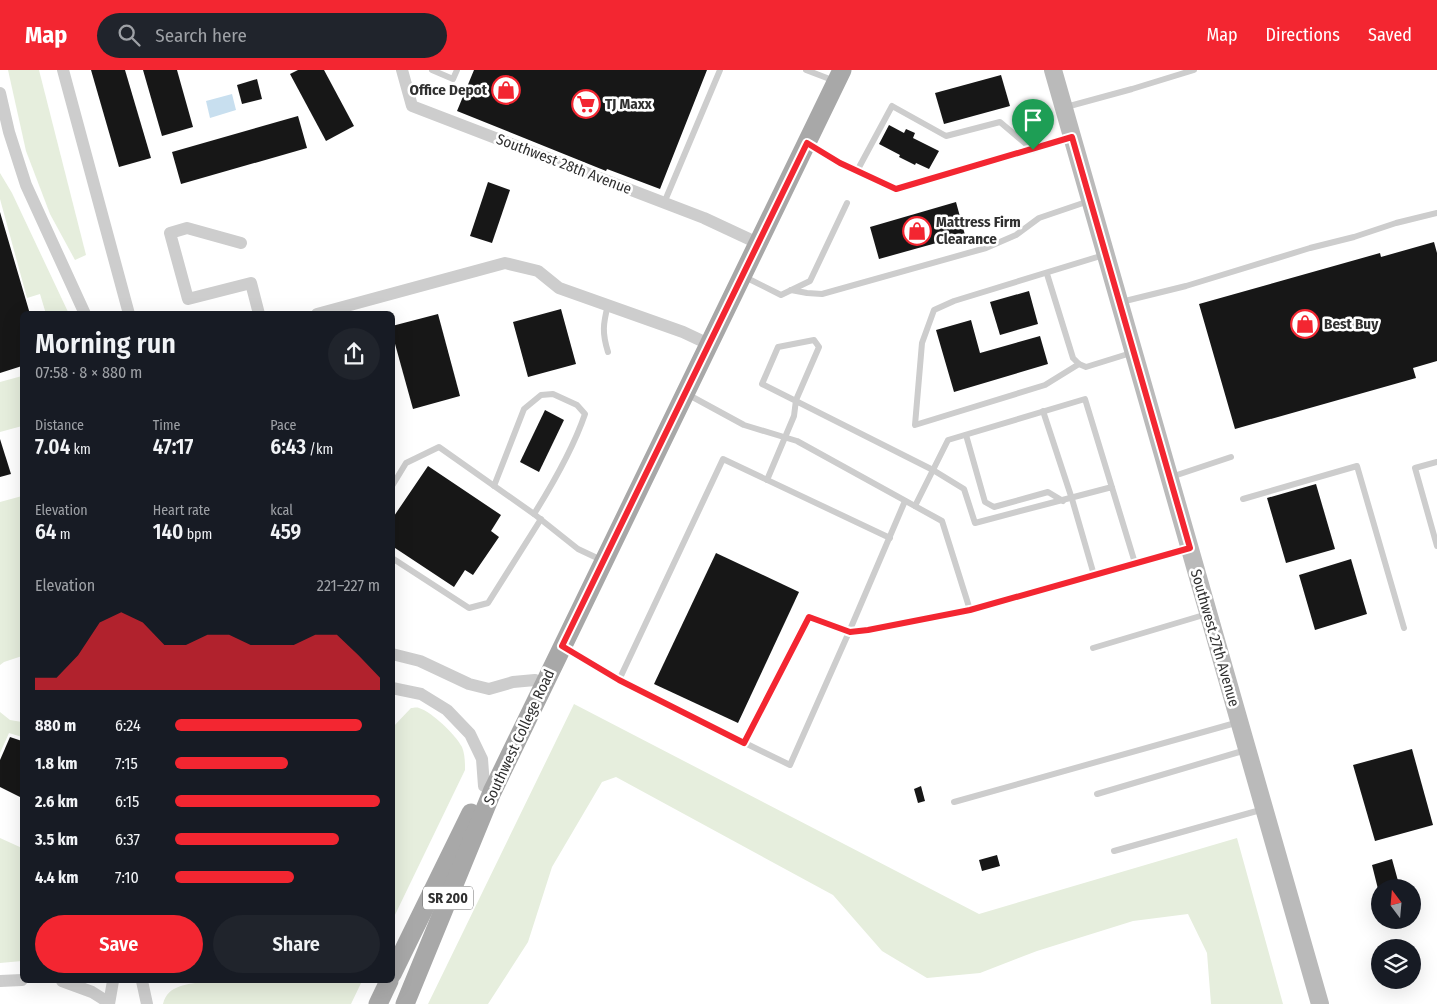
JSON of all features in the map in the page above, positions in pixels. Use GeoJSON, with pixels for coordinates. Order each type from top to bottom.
{"type":"FeatureCollection","features":[{"type":"Feature","properties":{"kind":"main road","name":"Southwest 27th Avenue"},"geometry":{"type":"LineString","coordinates":[[1053,70],[1320,1004]]}},
{"type":"Feature","properties":{"kind":"main road","name":"Southwest College Road"},"geometry":{"type":"LineString","coordinates":[[405,1004],[492,792],[807,143],[834,73]]}},
{"type":"Feature","properties":{"kind":"main road","name":"Southwest College Road"},"geometry":{"type":"LineString","coordinates":[[395,968],[749,239],[834,73]]}},
{"type":"Feature","properties":{"kind":"main road"},"geometry":{"type":"LineString","coordinates":[[378,1004],[388,983]]}},
{"type":"Feature","properties":{"kind":"street"},"geometry":{"type":"LineString","coordinates":[[63,70],[128,311]]}},
{"type":"Feature","properties":{"kind":"street","name":"Southwest 28th Avenue"},"geometry":{"type":"LineString","coordinates":[[402,70],[412,106],[704,218],[749,239]]}},
{"type":"Feature","properties":{"kind":"street"},"geometry":{"type":"LineString","coordinates":[[0,92],[9,132],[26,185],[38,214],[74,286],[84,311]]}},
{"type":"Feature","properties":{"kind":"street"},"geometry":{"type":"LineString","coordinates":[[241,243],[187,228],[170,233],[188,299],[251,283],[258,311]]}},
{"type":"Feature","properties":{"kind":"street"},"geometry":{"type":"LineString","coordinates":[[328,311],[505,263],[538,272],[559,288],[684,332],[700,340]]}},
{"type":"Feature","properties":{"kind":"street"},"geometry":{"type":"LineString","coordinates":[[395,655],[420,661],[469,684],[489,689],[513,682],[535,680]]}},
{"type":"Feature","properties":{"kind":"street"},"geometry":{"type":"LineString","coordinates":[[395,689],[421,694],[447,710],[470,734],[482,759],[484,786]]}},
{"type":"Feature","properties":{"kind":"street"},"geometry":{"type":"LineString","coordinates":[[0,981],[20,980]]}},
{"type":"Feature","properties":{"kind":"street"},"geometry":{"type":"LineString","coordinates":[[67,983],[92,992],[109,1003],[113,983]]}},
{"type":"Feature","properties":{"kind":"street"},"geometry":{"type":"LineString","coordinates":[[142,983],[147,1004]]}},
{"type":"Feature","properties":{"kind":"lane"},"geometry":{"type":"LineString","coordinates":[[432,70],[453,79],[457,70]]}},
{"type":"Feature","properties":{"kind":"lane"},"geometry":{"type":"LineString","coordinates":[[664,203],[720,70]]}},
{"type":"Feature","properties":{"kind":"lane"},"geometry":{"type":"LineString","coordinates":[[806,70],[834,73]]}},
{"type":"Feature","properties":{"kind":"lane"},"geometry":{"type":"LineString","coordinates":[[1063,107],[1194,70]]}},
{"type":"Feature","properties":{"kind":"lane"},"geometry":{"type":"LineString","coordinates":[[857,171],[892,106],[946,136],[1000,122],[1033,150]]}},
{"type":"Feature","properties":{"kind":"lane"},"geometry":{"type":"LineString","coordinates":[[807,143],[857,171],[896,189],[1072,137]]}},
{"type":"Feature","properties":{"kind":"lane"},"geometry":{"type":"LineString","coordinates":[[791,290],[822,294],[986,248],[1016,234],[1039,218],[1090,201]]}},
{"type":"Feature","properties":{"kind":"lane"},"geometry":{"type":"LineString","coordinates":[[742,275],[781,295],[810,281],[847,203]]}},
{"type":"Feature","properties":{"kind":"lane"},"geometry":{"type":"LineString","coordinates":[[1119,303],[1186,286],[1396,223],[1437,213]]}},
{"type":"Feature","properties":{"kind":"lane"},"geometry":{"type":"LineString","coordinates":[[1079,364],[1045,386],[916,426],[922,343],[934,310],[954,301],[1106,255]]}},
{"type":"Feature","properties":{"kind":"lane"},"geometry":{"type":"LineString","coordinates":[[1047,274],[1073,358],[1079,364],[1086,367],[1134,352]]}},
{"type":"Feature","properties":{"kind":"lane"},"geometry":{"type":"LineString","coordinates":[[608,305],[603,322],[604,338],[608,352]]}},
{"type":"Feature","properties":{"kind":"lane"},"geometry":{"type":"LineString","coordinates":[[767,480],[794,416],[796,400],[819,347],[814,340],[778,347],[762,384],[796,400],[932,470],[964,488],[975,523],[1112,487]]}},
{"type":"Feature","properties":{"kind":"lane"},"geometry":{"type":"LineString","coordinates":[[685,393],[744,425],[797,441],[942,521],[970,610]]}},
{"type":"Feature","properties":{"kind":"lane"},"geometry":{"type":"LineString","coordinates":[[494,486],[524,409],[541,395],[554,394],[577,405],[585,414],[578,433],[550,489],[534,514]]}},
{"type":"Feature","properties":{"kind":"lane"},"geometry":{"type":"LineString","coordinates":[[914,506],[948,440],[1085,399],[1135,563]]}},
{"type":"Feature","properties":{"kind":"lane"},"geometry":{"type":"LineString","coordinates":[[1044,411],[1094,575]]}},
{"type":"Feature","properties":{"kind":"lane"},"geometry":{"type":"LineString","coordinates":[[966,434],[985,502],[994,507],[1048,492],[1063,501]]}},
{"type":"Feature","properties":{"kind":"lane"},"geometry":{"type":"LineString","coordinates":[[395,481],[406,463],[439,447],[541,519],[578,549],[595,557]]}},
{"type":"Feature","properties":{"kind":"lane"},"geometry":{"type":"LineString","coordinates":[[1170,478],[1231,457]]}},
{"type":"Feature","properties":{"kind":"lane"},"geometry":{"type":"LineString","coordinates":[[619,680],[723,458],[890,538]]}},
{"type":"Feature","properties":{"kind":"lane"},"geometry":{"type":"LineString","coordinates":[[1437,462],[1414,468],[1437,546]]}},
{"type":"Feature","properties":{"kind":"lane"},"geometry":{"type":"LineString","coordinates":[[1243,499],[1356,466],[1404,628]]}},
{"type":"Feature","properties":{"kind":"lane"},"geometry":{"type":"LineString","coordinates":[[562,646],[619,680],[790,765],[850,632],[905,501]]}},
{"type":"Feature","properties":{"kind":"lane"},"geometry":{"type":"LineString","coordinates":[[395,560],[469,608],[488,603],[541,519]]}},
{"type":"Feature","properties":{"kind":"lane"},"geometry":{"type":"LineString","coordinates":[[744,743],[809,617],[850,632],[970,610],[1190,548]]}},
{"type":"Feature","properties":{"kind":"lane"},"geometry":{"type":"LineString","coordinates":[[1093,648],[1208,614]]}},
{"type":"Feature","properties":{"kind":"lane"},"geometry":{"type":"LineString","coordinates":[[954,802],[1240,722]]}},
{"type":"Feature","properties":{"kind":"lane"},"geometry":{"type":"LineString","coordinates":[[1097,794],[1248,750]]}},
{"type":"Feature","properties":{"kind":"lane"},"geometry":{"type":"LineString","coordinates":[[1114,851],[1264,809]]}},
{"type":"Feature","properties":{"kind":"green space"},"geometry":{"type":"Polygon","coordinates":[[[8,70],[39,70],[86,255],[75,260],[50,214],[26,151],[8,70]]]}},
{"type":"Feature","properties":{"kind":"green space"},"geometry":{"type":"Polygon","coordinates":[[[0,173],[12,193],[68,311],[45,311],[40,294],[27,298],[0,199],[0,173]]]}},
{"type":"Feature","properties":{"kind":"green space"},"geometry":{"type":"Polygon","coordinates":[[[20,377],[20,427],[0,432],[0,382],[20,377]]]}},
{"type":"Feature","properties":{"kind":"green space"},"geometry":{"type":"Polygon","coordinates":[[[20,497],[20,657],[0,665],[0,502],[20,497]]]}},
{"type":"Feature","properties":{"kind":"green space"},"geometry":{"type":"Polygon","coordinates":[[[574,704],[979,914],[1237,838],[1283,1004],[1211,1004],[1207,953],[1188,914],[1133,921],[1037,951],[980,973],[927,978],[882,951],[833,895],[616,777],[602,782],[552,867],[528,942],[488,1004],[428,1004],[574,704]]]}},
{"type":"Feature","properties":{"kind":"green space"},"geometry":{"type":"Polygon","coordinates":[[[411,708],[424,710],[455,736],[463,750],[465,770],[395,915],[395,725],[411,708]]]}},
{"type":"Feature","properties":{"kind":"green space"},"geometry":{"type":"Polygon","coordinates":[[[0,712],[10,720],[20,722],[20,736],[9,733],[0,753],[0,712]]]}},
{"type":"Feature","properties":{"kind":"green space"},"geometry":{"type":"Polygon","coordinates":[[[0,838],[20,847],[20,961],[0,963],[0,838]]]}},
{"type":"Feature","properties":{"kind":"green space"},"geometry":{"type":"Polygon","coordinates":[[[196,983],[361,983],[351,1004],[163,1004],[169,993],[180,986],[196,983]]]}},
{"type":"Feature","properties":{"kind":"water"},"geometry":{"type":"Polygon","coordinates":[[[232,94],[236,110],[210,118],[206,101],[232,94]]]}},
{"type":"Feature","properties":{"kind":"building"},"geometry":{"type":"Polygon","coordinates":[[[91,70],[125,70],[151,158],[119,167],[91,70]]]}},
{"type":"Feature","properties":{"kind":"building"},"geometry":{"type":"Polygon","coordinates":[[[143,70],[177,70],[193,127],[162,136],[143,70]]]}},
{"type":"Feature","properties":{"kind":"building"},"geometry":{"type":"Polygon","coordinates":[[[298,70],[324,70],[354,126],[326,141],[290,74],[298,70]]]}},
{"type":"Feature","properties":{"kind":"building"},"geometry":{"type":"Polygon","coordinates":[[[474,70],[707,70],[660,189],[607,169],[606,171],[457,111],[474,70]]]}},
{"type":"Feature","properties":{"kind":"building"},"geometry":{"type":"Polygon","coordinates":[[[1001,75],[1010,106],[944,124],[935,93],[1001,75]]]}},
{"type":"Feature","properties":{"kind":"building"},"geometry":{"type":"Polygon","coordinates":[[[257,79],[262,99],[242,104],[237,85],[257,79]]]}},
{"type":"Feature","properties":{"kind":"building"},"geometry":{"type":"Polygon","coordinates":[[[298,116],[307,148],[181,184],[172,152],[298,116]]]}},
{"type":"Feature","properties":{"kind":"building"},"geometry":{"type":"Polygon","coordinates":[[[889,125],[904,133],[906,129],[915,133],[913,138],[939,151],[929,169],[899,157],[900,155],[879,144],[889,125]]]}},
{"type":"Feature","properties":{"kind":"building"},"geometry":{"type":"Polygon","coordinates":[[[488,182],[510,190],[492,243],[470,236],[488,182]]]}},
{"type":"Feature","properties":{"kind":"building","name":"Mattress Firm Clearance"},"geometry":{"type":"Polygon","coordinates":[[[956,202],[965,235],[879,259],[870,227],[956,202]]]}},
{"type":"Feature","properties":{"kind":"building"},"geometry":{"type":"Polygon","coordinates":[[[0,212],[29,311],[20,311],[20,367],[0,373],[0,212]]]}},
{"type":"Feature","properties":{"kind":"building"},"geometry":{"type":"Polygon","coordinates":[[[1434,242],[1437,253],[1437,361],[1413,368],[1416,378],[1235,429],[1199,304],[1380,253],[1381,257],[1434,242]]]}},
{"type":"Feature","properties":{"kind":"building"},"geometry":{"type":"Polygon","coordinates":[[[1029,291],[1038,324],[1000,335],[990,302],[1029,291]]]}},
{"type":"Feature","properties":{"kind":"building"},"geometry":{"type":"Polygon","coordinates":[[[561,309],[576,364],[528,377],[513,322],[561,309]]]}},
{"type":"Feature","properties":{"kind":"building"},"geometry":{"type":"Polygon","coordinates":[[[438,314],[460,396],[413,409],[395,344],[395,325],[438,314]]]}},
{"type":"Feature","properties":{"kind":"building"},"geometry":{"type":"Polygon","coordinates":[[[971,320],[980,353],[1040,336],[1048,364],[954,392],[936,330],[971,320]]]}},
{"type":"Feature","properties":{"kind":"building"},"geometry":{"type":"Polygon","coordinates":[[[545,410],[564,420],[539,472],[520,462],[545,410]]]}},
{"type":"Feature","properties":{"kind":"building"},"geometry":{"type":"Polygon","coordinates":[[[0,439],[11,474],[0,477],[0,439]]]}},
{"type":"Feature","properties":{"kind":"building"},"geometry":{"type":"Polygon","coordinates":[[[428,466],[501,515],[491,531],[499,537],[473,575],[465,570],[454,587],[395,548],[395,515],[428,466]]]}},
{"type":"Feature","properties":{"kind":"building"},"geometry":{"type":"Polygon","coordinates":[[[1316,484],[1335,549],[1286,563],[1267,498],[1316,484]]]}},
{"type":"Feature","properties":{"kind":"building"},"geometry":{"type":"Polygon","coordinates":[[[716,553],[799,592],[738,723],[654,684],[716,553]]]}},
{"type":"Feature","properties":{"kind":"building"},"geometry":{"type":"Polygon","coordinates":[[[1351,559],[1367,614],[1315,630],[1299,575],[1351,559]]]}},
{"type":"Feature","properties":{"kind":"building"},"geometry":{"type":"Polygon","coordinates":[[[10,737],[20,740],[20,797],[0,787],[0,760],[10,737]]]}},
{"type":"Feature","properties":{"kind":"building"},"geometry":{"type":"Polygon","coordinates":[[[1412,749],[1433,825],[1375,841],[1353,765],[1412,749]]]}},
{"type":"Feature","properties":{"kind":"building"},"geometry":{"type":"Polygon","coordinates":[[[921,786],[925,801],[918,803],[914,789],[921,786]]]}},
{"type":"Feature","properties":{"kind":"building"},"geometry":{"type":"Polygon","coordinates":[[[997,855],[1000,866],[982,871],[979,860],[997,855]]]}},
{"type":"Feature","properties":{"kind":"building"},"geometry":{"type":"Polygon","coordinates":[[[1392,859],[1398,879],[1376,879],[1372,865],[1392,859]]]}},
{"type":"Feature","properties":{"kind":"place","name":"Office Depot"},"geometry":{"type":"Point","coordinates":[506,90]}},
{"type":"Feature","properties":{"kind":"place","name":"TJ Maxx"},"geometry":{"type":"Point","coordinates":[586,104]}},
{"type":"Feature","properties":{"kind":"place","name":"Mattress Firm Clearance"},"geometry":{"type":"Point","coordinates":[917,231]}},
{"type":"Feature","properties":{"kind":"place","name":"Best Buy"},"geometry":{"type":"Point","coordinates":[1305,324]}},
{"type":"Feature","properties":{"kind":"route"},"geometry":{"type":"LineString","coordinates":[[1072,137],[1190,548],[970,610],[868,630],[850,632],[809,617],[744,743],[619,680],[562,646],[807,143],[840,163],[896,189],[1033,150],[1072,137]]}}]}
